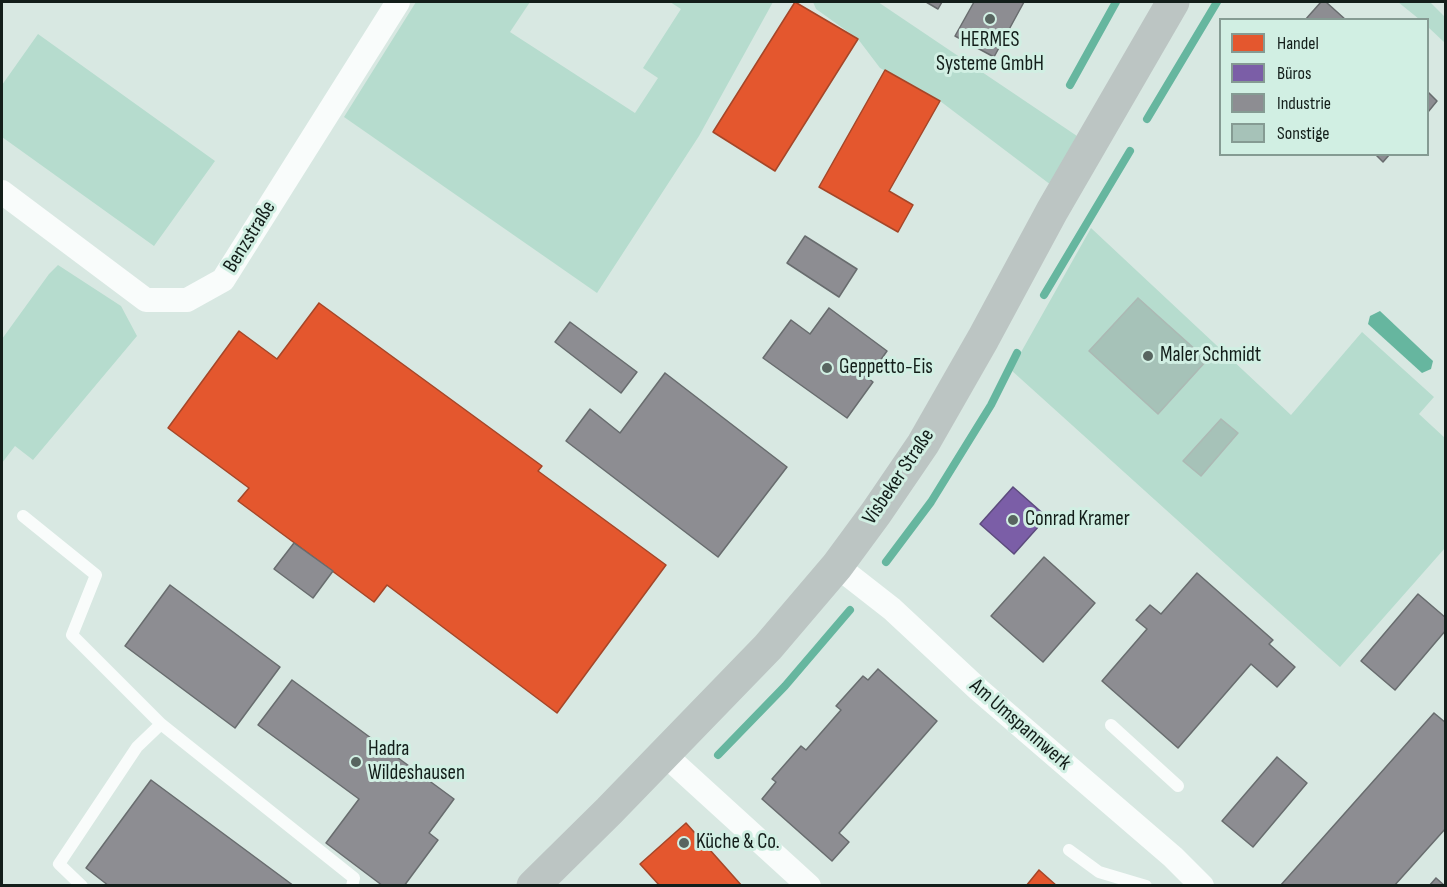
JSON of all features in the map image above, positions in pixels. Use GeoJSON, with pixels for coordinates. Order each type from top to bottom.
{"type":"FeatureCollection","features":[{"type":"Feature","properties":{"kind":"main road","name":"Visbeker Straße"},"geometry":{"type":"LineString","coordinates":[[533,885],[609,811],[768,647],[837,566],[923,444],[1052,212],[1173,2]]}},
{"type":"Feature","properties":{"kind":"street","name":"Benzstraße"},"geometry":{"type":"LineString","coordinates":[[2,192],[146,300],[187,300],[223,280],[398,2]]}},
{"type":"Feature","properties":{"kind":"street","name":"Am Umspannwerk"},"geometry":{"type":"LineString","coordinates":[[837,566],[892,609],[979,690],[1202,885]]}},
{"type":"Feature","properties":{"kind":"street"},"geometry":{"type":"LineString","coordinates":[[663,753],[809,885]]}},
{"type":"Feature","properties":{"kind":"lane"},"geometry":{"type":"LineString","coordinates":[[23,516],[96,575],[72,635],[161,724],[354,878],[352,885]]}},
{"type":"Feature","properties":{"kind":"lane"},"geometry":{"type":"LineString","coordinates":[[82,885],[59,864],[136,747],[161,724]]}},
{"type":"Feature","properties":{"kind":"lane"},"geometry":{"type":"LineString","coordinates":[[1111,726],[1178,786]]}},
{"type":"Feature","properties":{"kind":"lane"},"geometry":{"type":"LineString","coordinates":[[1069,850],[1099,872],[1146,885]]}},
{"type":"Feature","properties":{"kind":"shaded area"},"geometry":{"type":"Polygon","coordinates":[[[416,2],[530,2],[510,32],[635,113],[658,78],[643,68],[681,9],[670,2],[773,2],[699,136],[597,293],[344,117],[416,2]]]}},
{"type":"Feature","properties":{"kind":"shaded area"},"geometry":{"type":"Polygon","coordinates":[[[813,2],[878,2],[1077,136],[1051,185],[940,101],[880,68],[858,39],[816,9],[813,2]]]}},
{"type":"Feature","properties":{"kind":"shaded area"},"geometry":{"type":"Polygon","coordinates":[[[1398,2],[1430,2],[1445,17],[1445,43],[1429,28],[1429,18],[1418,18],[1398,2]]]}},
{"type":"Feature","properties":{"kind":"shaded area"},"geometry":{"type":"Polygon","coordinates":[[[38,34],[215,161],[154,246],[2,137],[2,85],[38,34]]]}},
{"type":"Feature","properties":{"kind":"shaded area"},"geometry":{"type":"Polygon","coordinates":[[[1091,228],[1291,415],[1362,332],[1434,397],[1419,414],[1445,438],[1445,548],[1340,667],[1011,370],[1091,228]]]}},
{"type":"Feature","properties":{"kind":"shaded area"},"geometry":{"type":"Polygon","coordinates":[[[58,265],[121,306],[137,336],[33,460],[15,446],[2,463],[2,339],[58,265]]]}},
{"type":"Feature","properties":{"kind":"shaded area"},"geometry":{"type":"Polygon","coordinates":[[[1380,311],[1433,361],[1431,369],[1422,373],[1368,324],[1370,316],[1380,311]]]}},
{"type":"Feature","properties":{"kind":"building: Handel"},"geometry":{"type":"Polygon","coordinates":[[[795,2],[858,39],[775,171],[713,132],[795,2]]]}},
{"type":"Feature","properties":{"kind":"building: Handel"},"geometry":{"type":"Polygon","coordinates":[[[885,70],[940,101],[889,191],[913,205],[898,232],[819,187],[885,70]]]}},
{"type":"Feature","properties":{"kind":"building: Handel"},"geometry":{"type":"Polygon","coordinates":[[[319,303],[542,466],[538,471],[666,565],[557,713],[387,585],[374,602],[238,501],[249,488],[168,428],[239,331],[277,359],[319,303]]]}},
{"type":"Feature","properties":{"kind":"building: Handel","name":"Küche & Co."},"geometry":{"type":"Polygon","coordinates":[[[686,823],[742,886],[660,886],[640,864],[686,823]]]}},
{"type":"Feature","properties":{"kind":"building: Handel"},"geometry":{"type":"Polygon","coordinates":[[[1039,870],[1057,886],[1026,886],[1039,870]]]}},
{"type":"Feature","properties":{"kind":"building: Büros","name":"Conrad Kramer"},"geometry":{"type":"Polygon","coordinates":[[[1013,487],[1047,517],[1014,554],[980,524],[1013,487]]]}},
{"type":"Feature","properties":{"kind":"building: Industrie","name":"HERMES Systeme GmbH"},"geometry":{"type":"Polygon","coordinates":[[[926,2],[942,2],[938,9],[926,2]]]}},
{"type":"Feature","properties":{"kind":"building: Industrie","name":"HERMES Systeme GmbH"},"geometry":{"type":"Polygon","coordinates":[[[974,2],[1024,2],[994,57],[955,36],[974,2]]]}},
{"type":"Feature","properties":{"kind":"building: Industrie"},"geometry":{"type":"Polygon","coordinates":[[[1321,2],[1326,2],[1344,18],[1307,18],[1321,2]]]}},
{"type":"Feature","properties":{"kind":"building: Industrie"},"geometry":{"type":"Polygon","coordinates":[[[1429,93],[1437,101],[1429,111],[1429,93]]]}},
{"type":"Feature","properties":{"kind":"building: Industrie"},"geometry":{"type":"Polygon","coordinates":[[[1377,156],[1388,156],[1383,162],[1377,156]]]}},
{"type":"Feature","properties":{"kind":"building: Industrie"},"geometry":{"type":"Polygon","coordinates":[[[805,236],[857,269],[839,297],[787,263],[805,236]]]}},
{"type":"Feature","properties":{"kind":"building: Industrie","name":"Geppetto-Eis"},"geometry":{"type":"Polygon","coordinates":[[[829,308],[887,351],[868,378],[873,382],[847,418],[763,358],[791,320],[810,334],[829,308]]]}},
{"type":"Feature","properties":{"kind":"building: Industrie"},"geometry":{"type":"Polygon","coordinates":[[[570,322],[637,372],[621,393],[555,342],[570,322]]]}},
{"type":"Feature","properties":{"kind":"building: Industrie"},"geometry":{"type":"Polygon","coordinates":[[[665,373],[787,467],[718,557],[566,441],[590,409],[620,433],[665,373]]]}},
{"type":"Feature","properties":{"kind":"building: Industrie"},"geometry":{"type":"Polygon","coordinates":[[[294,543],[333,571],[313,598],[274,569],[294,543]]]}},
{"type":"Feature","properties":{"kind":"building: Industrie"},"geometry":{"type":"Polygon","coordinates":[[[1044,557],[1095,603],[1043,662],[991,616],[1044,557]]]}},
{"type":"Feature","properties":{"kind":"building: Industrie"},"geometry":{"type":"Polygon","coordinates":[[[1197,573],[1273,640],[1269,644],[1295,667],[1277,687],[1251,664],[1178,748],[1102,681],[1147,629],[1136,620],[1150,605],[1161,614],[1197,573]]]}},
{"type":"Feature","properties":{"kind":"building: Industrie"},"geometry":{"type":"Polygon","coordinates":[[[170,585],[280,667],[235,728],[125,646],[170,585]]]}},
{"type":"Feature","properties":{"kind":"building: Industrie"},"geometry":{"type":"Polygon","coordinates":[[[1418,594],[1446,618],[1446,630],[1395,690],[1361,661],[1418,594]]]}},
{"type":"Feature","properties":{"kind":"building: Industrie"},"geometry":{"type":"Polygon","coordinates":[[[878,669],[937,721],[839,833],[849,842],[832,861],[762,799],[776,782],[772,779],[801,746],[806,750],[841,710],[836,706],[863,676],[868,680],[878,669]]]}},
{"type":"Feature","properties":{"kind":"building: Industrie","name":"Hadra Wildeshausen"},"geometry":{"type":"Polygon","coordinates":[[[292,680],[454,799],[429,833],[438,840],[404,886],[383,886],[326,843],[359,799],[258,725],[292,680]]]}},
{"type":"Feature","properties":{"kind":"building: Industrie"},"geometry":{"type":"Polygon","coordinates":[[[1434,713],[1446,723],[1446,828],[1394,886],[1280,886],[1434,713]]]}},
{"type":"Feature","properties":{"kind":"building: Industrie"},"geometry":{"type":"Polygon","coordinates":[[[1277,757],[1307,783],[1253,847],[1222,821],[1277,757]]]}},
{"type":"Feature","properties":{"kind":"building: Industrie"},"geometry":{"type":"Polygon","coordinates":[[[151,780],[294,886],[109,886],[86,868],[151,780]]]}},
{"type":"Feature","properties":{"kind":"building: Industrie"},"geometry":{"type":"Polygon","coordinates":[[[1436,878],[1445,886],[1429,886],[1436,878]]]}},
{"type":"Feature","properties":{"kind":"building: Sonstige","name":"Maler Schmidt"},"geometry":{"type":"Polygon","coordinates":[[[1138,298],[1207,360],[1158,414],[1089,351],[1138,298]]]}},
{"type":"Feature","properties":{"kind":"building: Sonstige"},"geometry":{"type":"Polygon","coordinates":[[[1221,419],[1238,433],[1201,476],[1183,461],[1221,419]]]}},
{"type":"Feature","properties":{"kind":"waterway"},"geometry":{"type":"LineString","coordinates":[[1070,85],[1116,2]]}},
{"type":"Feature","properties":{"kind":"waterway"},"geometry":{"type":"LineString","coordinates":[[1147,119],[1217,2]]}},
{"type":"Feature","properties":{"kind":"waterway"},"geometry":{"type":"LineString","coordinates":[[1044,295],[1130,151]]}},
{"type":"Feature","properties":{"kind":"waterway"},"geometry":{"type":"LineString","coordinates":[[886,562],[931,502],[991,405],[1017,353]]}},
{"type":"Feature","properties":{"kind":"waterway"},"geometry":{"type":"LineString","coordinates":[[718,755],[785,686],[850,610]]}},
{"type":"Feature","properties":{"kind":"place","name":"HERMES Systeme GmbH"},"geometry":{"type":"Point","coordinates":[990,19]}},
{"type":"Feature","properties":{"kind":"place","name":"Maler Schmidt"},"geometry":{"type":"Point","coordinates":[1148,356]}},
{"type":"Feature","properties":{"kind":"place","name":"Geppetto-Eis"},"geometry":{"type":"Point","coordinates":[827,368]}},
{"type":"Feature","properties":{"kind":"place","name":"Conrad Kramer"},"geometry":{"type":"Point","coordinates":[1013,520]}},
{"type":"Feature","properties":{"kind":"place","name":"Hadra Wildeshausen"},"geometry":{"type":"Point","coordinates":[356,762]}},
{"type":"Feature","properties":{"kind":"place","name":"Küche & Co."},"geometry":{"type":"Point","coordinates":[684,843]}}]}
